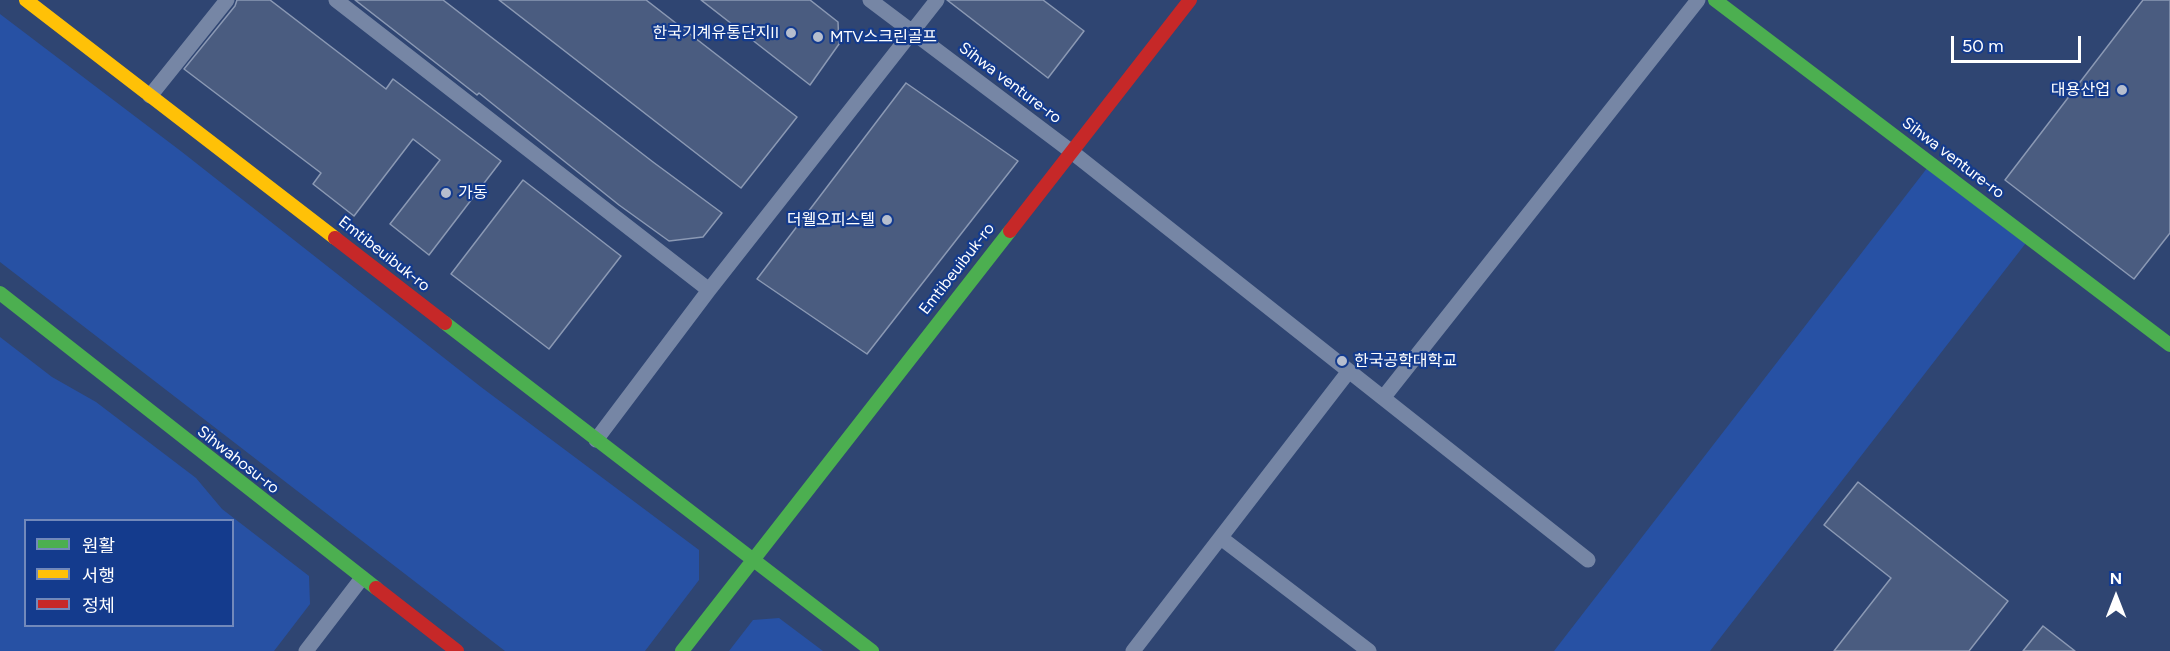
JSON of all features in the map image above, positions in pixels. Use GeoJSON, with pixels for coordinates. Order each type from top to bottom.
{"type":"FeatureCollection","features":[{"type":"Feature","properties":{"kind":"street","name":"Emtibeuibuk-ro"},"geometry":{"type":"LineString","coordinates":[[26,0],[872,651]]}},
{"type":"Feature","properties":{"kind":"street"},"geometry":{"type":"LineString","coordinates":[[150,96],[227,0]]}},
{"type":"Feature","properties":{"kind":"street"},"geometry":{"type":"LineString","coordinates":[[336,0],[709,290]]}},
{"type":"Feature","properties":{"kind":"street","name":"Sihwa venture-ro"},"geometry":{"type":"LineString","coordinates":[[870,0],[1072,152],[1588,560]]}},
{"type":"Feature","properties":{"kind":"street"},"geometry":{"type":"LineString","coordinates":[[596,440],[709,290],[937,0]]}},
{"type":"Feature","properties":{"kind":"street","name":"Emtibeuibuk-ro"},"geometry":{"type":"LineString","coordinates":[[753,559],[1190,0]]}},
{"type":"Feature","properties":{"kind":"street"},"geometry":{"type":"LineString","coordinates":[[1383,398],[1698,0]]}},
{"type":"Feature","properties":{"kind":"street","name":"Sihwa venture-ro"},"geometry":{"type":"LineString","coordinates":[[1715,0],[2170,345]]}},
{"type":"Feature","properties":{"kind":"street","name":"Sihwahosu-ro"},"geometry":{"type":"LineString","coordinates":[[0,294],[457,651]]}},
{"type":"Feature","properties":{"kind":"street"},"geometry":{"type":"LineString","coordinates":[[1133,651],[1349,371]]}},
{"type":"Feature","properties":{"kind":"street"},"geometry":{"type":"LineString","coordinates":[[1221,538],[1369,651]]}},
{"type":"Feature","properties":{"kind":"street"},"geometry":{"type":"LineString","coordinates":[[682,651],[753,559]]}},
{"type":"Feature","properties":{"kind":"street"},"geometry":{"type":"LineString","coordinates":[[306,651],[362,578]]}},
{"type":"Feature","properties":{"kind":"shaded area"},"geometry":{"type":"Polygon","coordinates":[[[0,14],[182,152],[481,387],[699,550],[699,580],[645,651],[505,651],[0,262],[0,14]]]}},
{"type":"Feature","properties":{"kind":"shaded area"},"geometry":{"type":"Polygon","coordinates":[[[1931,163],[2029,239],[1710,651],[1554,651],[1931,163]]]}},
{"type":"Feature","properties":{"kind":"shaded area"},"geometry":{"type":"Polygon","coordinates":[[[0,337],[52,377],[96,402],[196,478],[222,509],[309,576],[310,604],[274,651],[0,651],[0,337]]]}},
{"type":"Feature","properties":{"kind":"shaded area"},"geometry":{"type":"Polygon","coordinates":[[[779,618],[823,651],[729,651],[753,620],[779,618]]]}},
{"type":"Feature","properties":{"kind":"building"},"geometry":{"type":"Polygon","coordinates":[[[237,0],[270,0],[386,89],[393,79],[501,161],[429,255],[390,224],[440,160],[413,139],[354,216],[313,184],[321,173],[184,69],[235,6],[237,0]]]}},
{"type":"Feature","properties":{"kind":"building"},"geometry":{"type":"Polygon","coordinates":[[[355,0],[443,0],[722,213],[703,237],[669,241],[619,205],[479,93],[477,95],[355,0]]]}},
{"type":"Feature","properties":{"kind":"building"},"geometry":{"type":"Polygon","coordinates":[[[499,0],[646,0],[797,117],[741,188],[499,0]]]}},
{"type":"Feature","properties":{"kind":"building","name":"한국기계유통단지II"},"geometry":{"type":"Polygon","coordinates":[[[701,0],[810,0],[838,22],[839,44],[810,85],[701,0]]]}},
{"type":"Feature","properties":{"kind":"building"},"geometry":{"type":"Polygon","coordinates":[[[947,0],[1043,0],[1084,31],[1048,78],[947,0]]]}},
{"type":"Feature","properties":{"kind":"building","name":"대용산업"},"geometry":{"type":"Polygon","coordinates":[[[2143,0],[2170,0],[2170,233],[2134,279],[2005,180],[2143,0]]]}},
{"type":"Feature","properties":{"kind":"building","name":"더웰오피스텔"},"geometry":{"type":"Polygon","coordinates":[[[906,83],[1018,161],[867,354],[757,279],[906,83]]]}},
{"type":"Feature","properties":{"kind":"building"},"geometry":{"type":"Polygon","coordinates":[[[523,180],[621,256],[549,349],[451,274],[523,180]]]}},
{"type":"Feature","properties":{"kind":"building"},"geometry":{"type":"Polygon","coordinates":[[[1858,482],[2008,601],[1969,651],[1834,651],[1891,578],[1824,525],[1858,482]]]}},
{"type":"Feature","properties":{"kind":"building"},"geometry":{"type":"Polygon","coordinates":[[[2043,626],[2075,651],[2023,651],[2043,626]]]}},
{"type":"Feature","properties":{"kind":"traffic: fast"},"geometry":{"type":"LineString","coordinates":[[1715,0],[2170,345]]}},
{"type":"Feature","properties":{"kind":"traffic: fast"},"geometry":{"type":"LineString","coordinates":[[682,651],[1010,231]]}},
{"type":"Feature","properties":{"kind":"traffic: fast"},"geometry":{"type":"LineString","coordinates":[[0,293],[376,588]]}},
{"type":"Feature","properties":{"kind":"traffic: fast"},"geometry":{"type":"LineString","coordinates":[[445,323],[872,651]]}},
{"type":"Feature","properties":{"kind":"traffic: slow"},"geometry":{"type":"LineString","coordinates":[[26,0],[335,238]]}},
{"type":"Feature","properties":{"kind":"traffic: jam"},"geometry":{"type":"LineString","coordinates":[[1010,231],[1190,0]]}},
{"type":"Feature","properties":{"kind":"traffic: jam"},"geometry":{"type":"LineString","coordinates":[[335,238],[445,323]]}},
{"type":"Feature","properties":{"kind":"traffic: jam"},"geometry":{"type":"LineString","coordinates":[[376,588],[457,651]]}},
{"type":"Feature","properties":{"kind":"place","name":"한국기계유통단지II"},"geometry":{"type":"Point","coordinates":[791,33]}},
{"type":"Feature","properties":{"kind":"place","name":"MTV스크린골프"},"geometry":{"type":"Point","coordinates":[818,37]}},
{"type":"Feature","properties":{"kind":"place","name":"대용산업"},"geometry":{"type":"Point","coordinates":[2122,90]}},
{"type":"Feature","properties":{"kind":"place","name":"가동"},"geometry":{"type":"Point","coordinates":[446,193]}},
{"type":"Feature","properties":{"kind":"place","name":"더웰오피스텔"},"geometry":{"type":"Point","coordinates":[887,220]}},
{"type":"Feature","properties":{"kind":"place","name":"한국공학대학교"},"geometry":{"type":"Point","coordinates":[1342,361]}}]}
